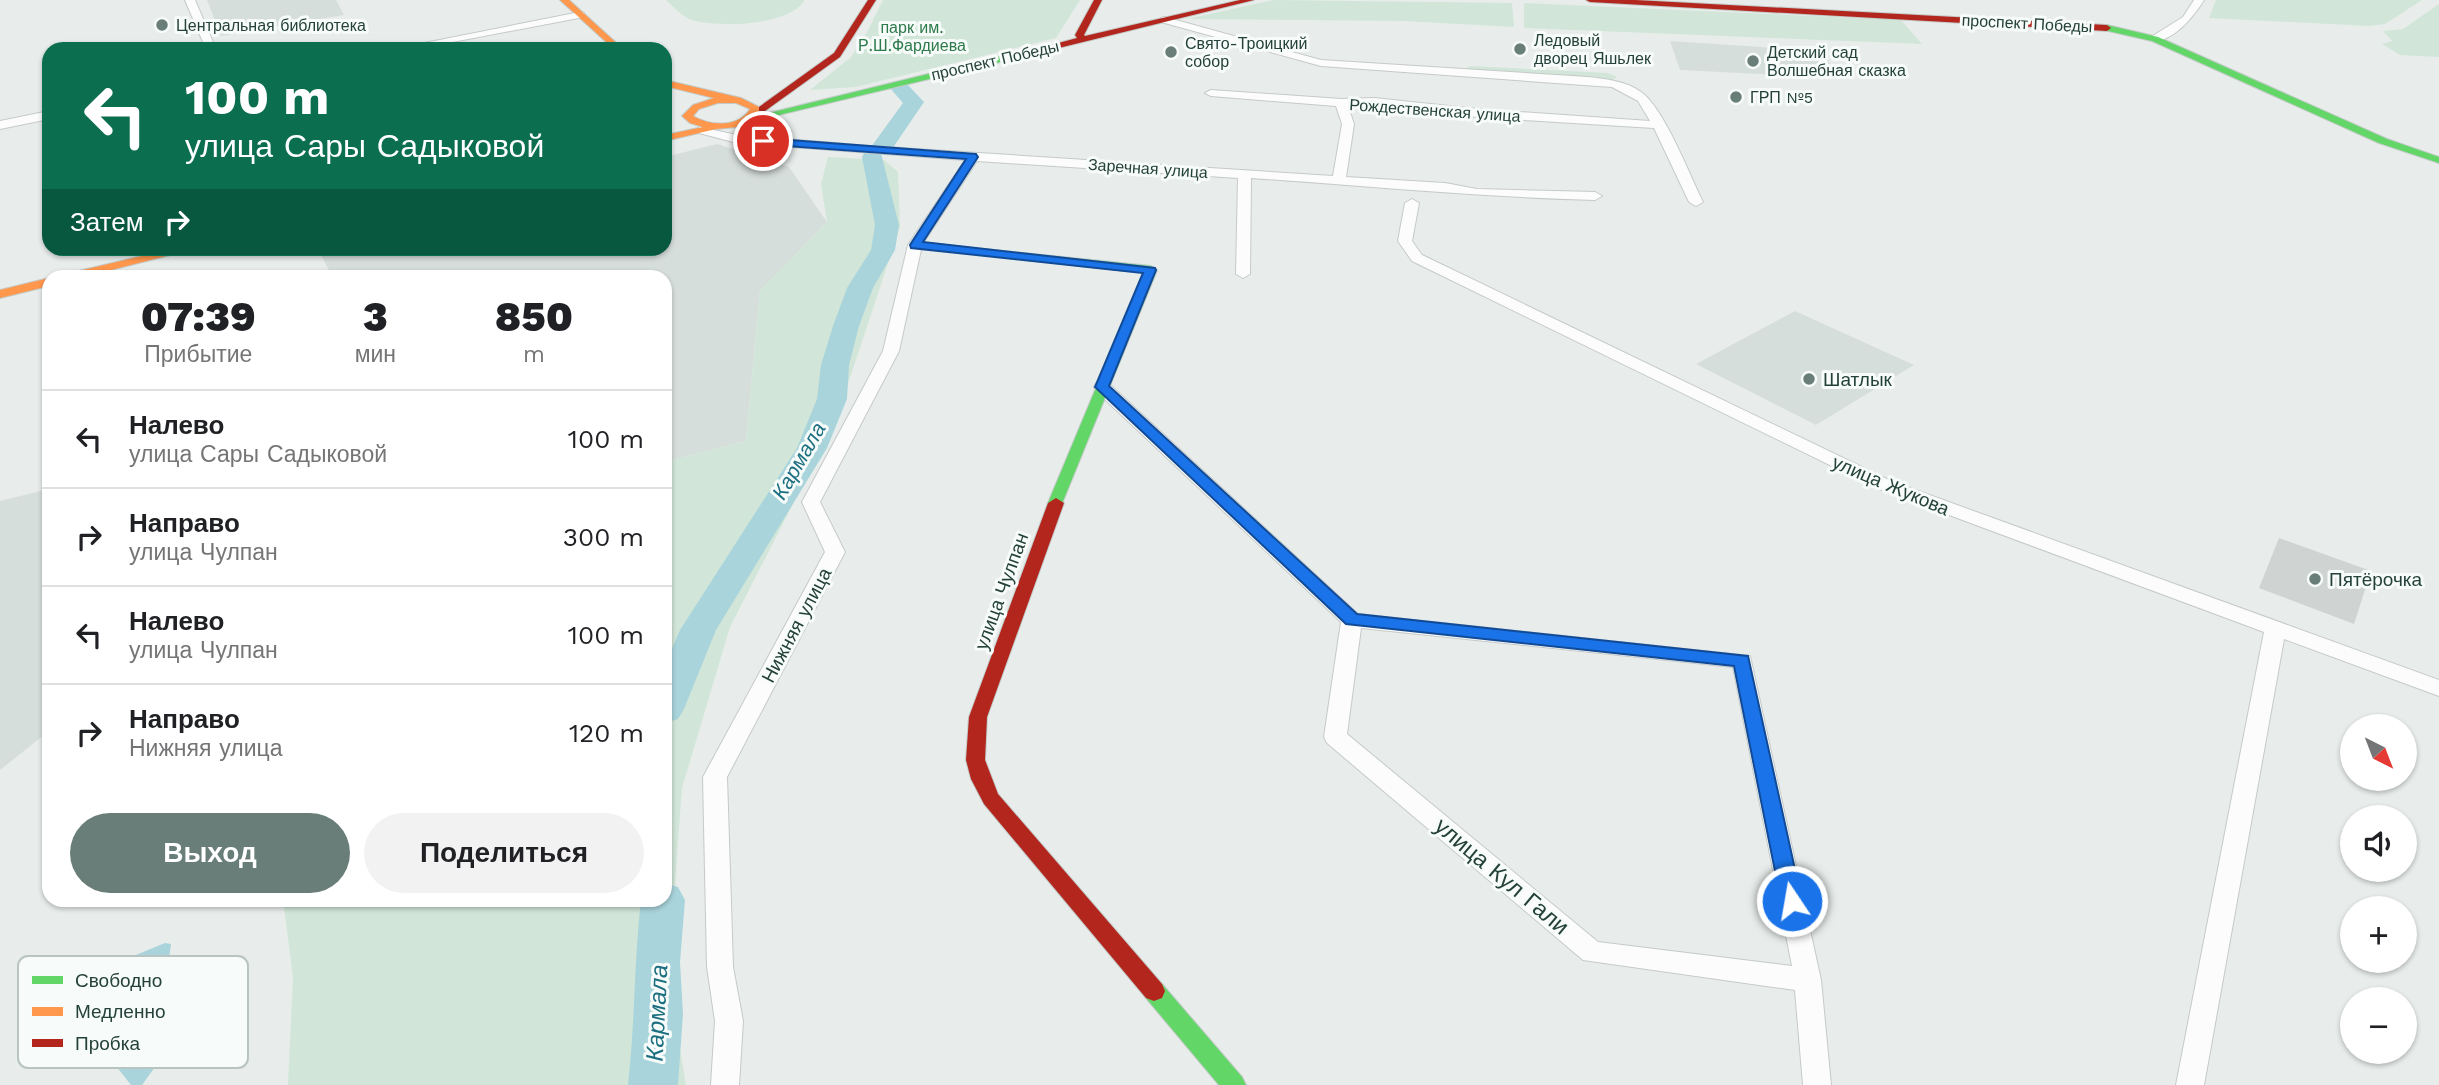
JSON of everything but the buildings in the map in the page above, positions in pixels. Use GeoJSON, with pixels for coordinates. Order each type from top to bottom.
{"type":"FeatureCollection","features":[{"type":"Feature","properties":{"kind":"main road"},"geometry":{"type":"LineString","coordinates":[[564,0],[611,42]]}},
{"type":"Feature","properties":{"kind":"main road"},"geometry":{"type":"LineString","coordinates":[[741,120],[779,98],[837,55],[872,0]]}},
{"type":"Feature","properties":{"kind":"main road"},"geometry":{"type":"LineString","coordinates":[[1083,39],[1079,35],[1098,0]]}},
{"type":"Feature","properties":{"kind":"main road","name":"проспект Победы"},"geometry":{"type":"LineString","coordinates":[[695,122],[741,120],[1250,0]]}},
{"type":"Feature","properties":{"kind":"main road","name":"проспект Победы"},"geometry":{"type":"LineString","coordinates":[[1590,0],[2082,25],[2122,30],[2155,39],[2383,141],[2439,160]]}},
{"type":"Feature","properties":{"kind":"main road"},"geometry":{"type":"LineString","coordinates":[[672,85],[752,104],[756,108],[741,120]]}},
{"type":"Feature","properties":{"kind":"main road"},"geometry":{"type":"LineString","coordinates":[[672,136],[695,122],[704,104],[855,93]]}},
{"type":"Feature","properties":{"kind":"main road"},"geometry":{"type":"LineString","coordinates":[[672,98],[695,122]]}},
{"type":"Feature","properties":{"kind":"main road","name":"улица Чулпан"},"geometry":{"type":"LineString","coordinates":[[915,245],[1150,270],[1058,496],[978,717],[973,744],[974,769],[991,799],[1234,1085]]}},
{"type":"Feature","properties":{"kind":"main road"},"geometry":{"type":"LineString","coordinates":[[100,270],[159,256]]}},
{"type":"Feature","properties":{"kind":"main road"},"geometry":{"type":"LineString","coordinates":[[0,294],[42,284]]}},
{"type":"Feature","properties":{"kind":"street"},"geometry":{"type":"LineString","coordinates":[[190,0],[208,42]]}},
{"type":"Feature","properties":{"kind":"street"},"geometry":{"type":"LineString","coordinates":[[2155,39],[2187,19],[2199,0]]}},
{"type":"Feature","properties":{"kind":"street"},"geometry":{"type":"LineString","coordinates":[[436,42],[580,15]]}},
{"type":"Feature","properties":{"kind":"street"},"geometry":{"type":"LineString","coordinates":[[1165,20],[1321,63],[1613,83],[1632,89],[1649,106],[1696,202]]}},
{"type":"Feature","properties":{"kind":"street","name":"Рождественская улица"},"geometry":{"type":"LineString","coordinates":[[1211,93],[1341,103],[1374,102],[1477,113],[1659,125]]}},
{"type":"Feature","properties":{"kind":"street"},"geometry":{"type":"LineString","coordinates":[[1339,181],[1348,124],[1346,110],[1341,103]]}},
{"type":"Feature","properties":{"kind":"street"},"geometry":{"type":"LineString","coordinates":[[0,125],[42,116]]}},
{"type":"Feature","properties":{"kind":"street","name":"Заречная улица"},"geometry":{"type":"LineString","coordinates":[[695,122],[737,139],[894,152],[1444,187],[1477,193],[1595,196]]}},
{"type":"Feature","properties":{"kind":"street","name":"Нижняя улица"},"geometry":{"type":"LineString","coordinates":[[724,1085],[729,1021],[720,967],[715,778],[835,552],[811,502],[891,351],[915,245],[973,157]]}},
{"type":"Feature","properties":{"kind":"street"},"geometry":{"type":"LineString","coordinates":[[1243,274],[1245,175]]}},
{"type":"Feature","properties":{"kind":"street","name":"улица Жукова"},"geometry":{"type":"LineString","coordinates":[[1412,204],[1406,247],[1425,262],[1885,485],[2439,688]]}},
{"type":"Feature","properties":{"kind":"street"},"geometry":{"type":"LineString","coordinates":[[1102,387],[1352,620],[1742,661],[1808,981],[1817,1085]]}},
{"type":"Feature","properties":{"kind":"street","name":"улица Кул Гали"},"geometry":{"type":"LineString","coordinates":[[1352,620],[1335,737],[1592,952],[1808,981]]}},
{"type":"Feature","properties":{"kind":"street"},"geometry":{"type":"LineString","coordinates":[[2190,1085],[2275,629]]}},
{"type":"Feature","properties":{"kind":"shaded area"},"geometry":{"type":"Polygon","coordinates":[[[207,0],[336,0],[344,15],[221,36],[207,0]]]}},
{"type":"Feature","properties":{"kind":"shaded area","name":"Детский сад Волшебная сказка"},"geometry":{"type":"Polygon","coordinates":[[[1670,41],[1824,51],[1837,78],[1680,70],[1670,41]]]}},
{"type":"Feature","properties":{"kind":"shaded area"},"geometry":{"type":"Polygon","coordinates":[[[717,144],[789,167],[827,222],[760,291],[746,441],[672,460],[672,270],[329,270],[322,256],[672,256],[672,155],[717,144]]]}},
{"type":"Feature","properties":{"kind":"shaded area","name":"Шатлык"},"geometry":{"type":"Polygon","coordinates":[[[1795,311],[1914,365],[1816,425],[1696,364],[1795,311]]]}},
{"type":"Feature","properties":{"kind":"shaded area"},"geometry":{"type":"Polygon","coordinates":[[[42,491],[42,737],[0,770],[0,501],[42,491]]]}},
{"type":"Feature","properties":{"kind":"green space"},"geometry":{"type":"Polygon","coordinates":[[[666,0],[804,1],[783,16],[752,23],[718,24],[692,20],[666,0]]]}},
{"type":"Feature","properties":{"kind":"green space","name":"парк им. Р.Ш.Фардиева"},"geometry":{"type":"Polygon","coordinates":[[[883,0],[1080,0],[1056,38],[856,87],[810,90],[851,57],[883,0]]]}},
{"type":"Feature","properties":{"kind":"green space"},"geometry":{"type":"Polygon","coordinates":[[[1273,0],[1512,3],[1514,27],[1404,21],[1187,19],[1273,0]]]}},
{"type":"Feature","properties":{"kind":"green space"},"geometry":{"type":"Polygon","coordinates":[[[2216,0],[2422,0],[2385,24],[2369,26],[2209,18],[2216,0]]]}},
{"type":"Feature","properties":{"kind":"green space"},"geometry":{"type":"Polygon","coordinates":[[[1524,3],[1901,20],[1922,44],[1524,28],[1524,3]]]}},
{"type":"Feature","properties":{"kind":"green space"},"geometry":{"type":"Polygon","coordinates":[[[2439,4],[2439,57],[2400,55],[2382,44],[2392,41],[2383,31],[2403,29],[2439,4]]]}},
{"type":"Feature","properties":{"kind":"green space"},"geometry":{"type":"Polygon","coordinates":[[[1469,66],[1608,73],[1617,77],[1611,81],[1465,71],[1469,66]]]}},
{"type":"Feature","properties":{"kind":"green space"},"geometry":{"type":"Polygon","coordinates":[[[828,157],[884,160],[898,172],[900,227],[836,420],[730,627],[682,788],[668,978],[686,1085],[288,1085],[293,977],[284,907],[672,907],[672,460],[746,441],[760,291],[827,222],[821,184],[828,157]]]}},
{"type":"Feature","properties":{"kind":"water"},"geometry":{"type":"Polygon","coordinates":[[[165,943],[171,944],[169,956],[133,956],[165,943]]]}},
{"type":"Feature","properties":{"kind":"water"},"geometry":{"type":"Polygon","coordinates":[[[118,1068],[154,1068],[142,1085],[131,1085],[118,1068]]]}},
{"type":"Feature","properties":{"kind":"waterway","name":"Кармала"},"geometry":{"type":"LineString","coordinates":[[882,147],[914,102],[900,88]]}},
{"type":"Feature","properties":{"kind":"waterway","name":"Кармала"},"geometry":{"type":"LineString","coordinates":[[672,692],[698,630],[812,448],[832,399],[835,365],[846,326],[860,288],[883,250],[887,225],[873,157]]}},
{"type":"Feature","properties":{"kind":"waterway","name":"Кармала"},"geometry":{"type":"LineString","coordinates":[[653,1085],[659,1014],[657,962],[662,907]]}},
{"type":"Feature","properties":{"kind":"traffic: fast"},"geometry":{"type":"LineString","coordinates":[[2107,28],[2155,39],[2383,141],[2439,160]]}},
{"type":"Feature","properties":{"kind":"traffic: fast"},"geometry":{"type":"LineString","coordinates":[[741,121],[1014,56]]}},
{"type":"Feature","properties":{"kind":"traffic: fast"},"geometry":{"type":"LineString","coordinates":[[915,245],[1151,270],[1056,503]]}},
{"type":"Feature","properties":{"kind":"traffic: fast"},"geometry":{"type":"LineString","coordinates":[[1154,991],[1234,1085]]}},
{"type":"Feature","properties":{"kind":"traffic: slow"},"geometry":{"type":"LineString","coordinates":[[564,0],[611,42]]}},
{"type":"Feature","properties":{"kind":"traffic: slow"},"geometry":{"type":"LineString","coordinates":[[672,85],[726,98]]}},
{"type":"Feature","properties":{"kind":"traffic: slow"},"geometry":{"type":"LineString","coordinates":[[717,100],[738,100],[756,108],[751,116],[735,125],[713,126],[694,121],[687,116],[696,107],[717,100]]}},
{"type":"Feature","properties":{"kind":"traffic: slow"},"geometry":{"type":"LineString","coordinates":[[672,137],[712,128]]}},
{"type":"Feature","properties":{"kind":"traffic: slow"},"geometry":{"type":"LineString","coordinates":[[100,270],[159,256]]}},
{"type":"Feature","properties":{"kind":"traffic: slow"},"geometry":{"type":"LineString","coordinates":[[0,294],[42,284]]}},
{"type":"Feature","properties":{"kind":"traffic: jam"},"geometry":{"type":"LineString","coordinates":[[762,109],[837,55],[872,0]]}},
{"type":"Feature","properties":{"kind":"traffic: jam"},"geometry":{"type":"LineString","coordinates":[[1083,39],[1079,35],[1098,0]]}},
{"type":"Feature","properties":{"kind":"traffic: jam"},"geometry":{"type":"LineString","coordinates":[[1014,56],[1250,0]]}},
{"type":"Feature","properties":{"kind":"traffic: jam"},"geometry":{"type":"LineString","coordinates":[[1590,0],[2107,28]]}},
{"type":"Feature","properties":{"kind":"traffic: jam"},"geometry":{"type":"LineString","coordinates":[[1056,503],[978,717],[976,760],[981,779],[991,799],[1154,991]]}},
{"type":"Feature","properties":{"kind":"place","name":"Центральная библиотека"},"geometry":{"type":"Point","coordinates":[162,25]}},
{"type":"Feature","properties":{"kind":"place","name":"Ледовый дворец Яшьлек"},"geometry":{"type":"Point","coordinates":[1520,49]}},
{"type":"Feature","properties":{"kind":"place","name":"Свято-Троицкий собор"},"geometry":{"type":"Point","coordinates":[1171,52]}},
{"type":"Feature","properties":{"kind":"place","name":"Детский сад Волшебная сказка"},"geometry":{"type":"Point","coordinates":[1753,61]}},
{"type":"Feature","properties":{"kind":"place","name":"ГРП №5"},"geometry":{"type":"Point","coordinates":[1736,97]}},
{"type":"Feature","properties":{"kind":"place","name":"Шатлык"},"geometry":{"type":"Point","coordinates":[1809,379]}},
{"type":"Feature","properties":{"kind":"place","name":"Пятёрочка"},"geometry":{"type":"Point","coordinates":[2315,579]}},
{"type":"Feature","properties":{"kind":"route"},"geometry":{"type":"LineString","coordinates":[[763,141],[973,157],[915,245],[1150,270],[1102,387],[1352,620],[1742,661],[1792,901]]}}]}
